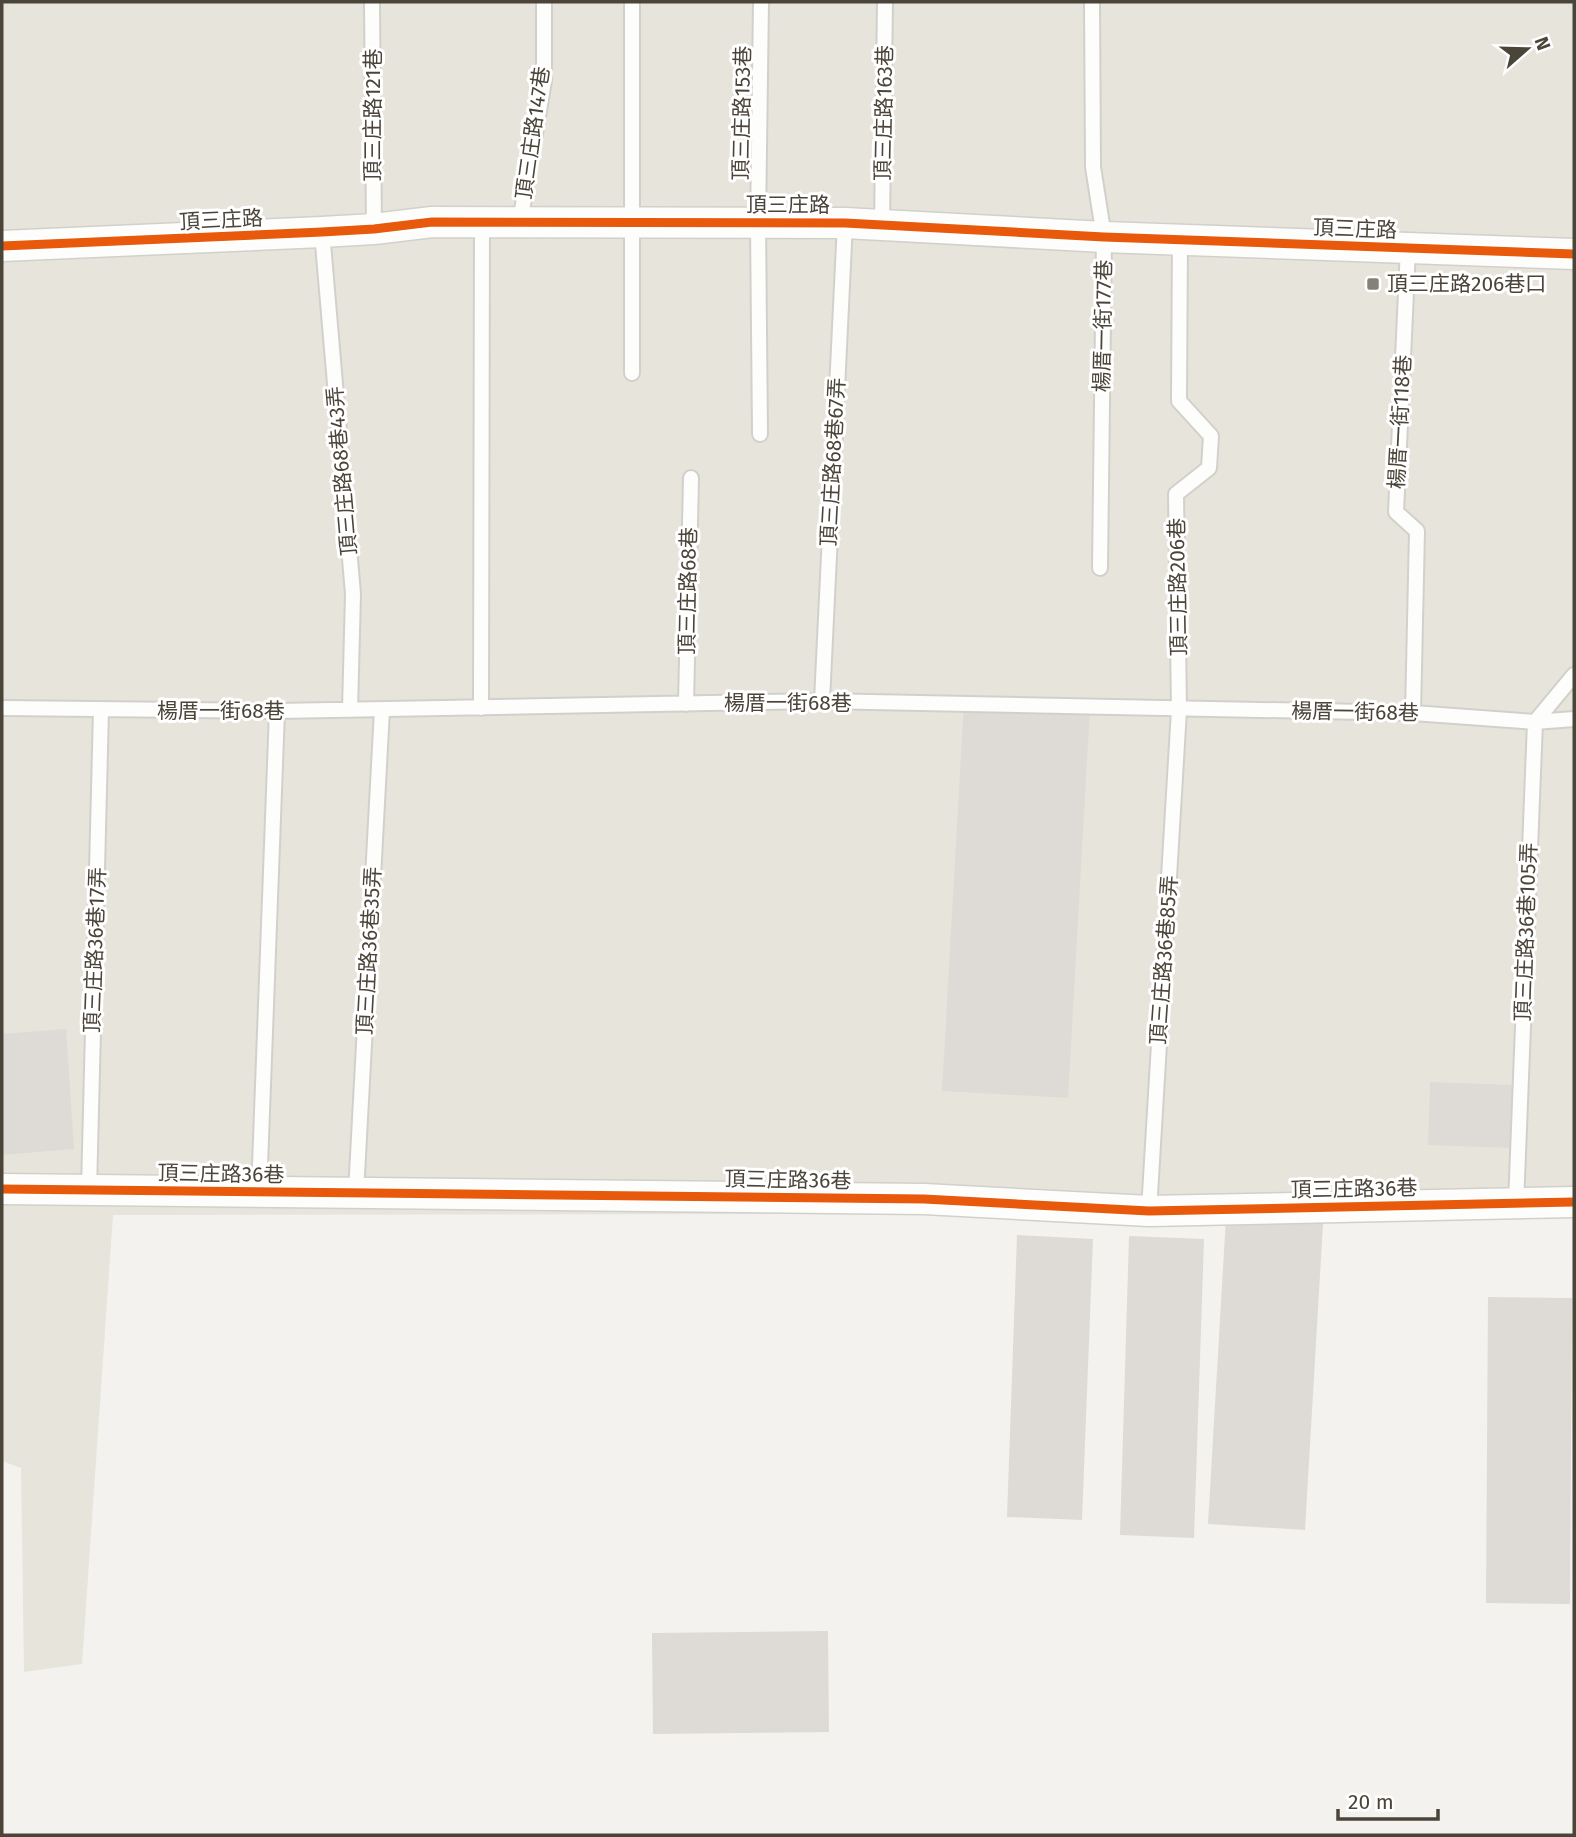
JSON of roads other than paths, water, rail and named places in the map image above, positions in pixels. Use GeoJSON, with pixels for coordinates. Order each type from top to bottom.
{"type":"FeatureCollection","features":[{"type":"Feature","properties":{"kind":"street","name":"頂三庄路"},"geometry":{"type":"LineString","coordinates":[[2,246],[322,232],[432,222],[845,223],[1104,237],[1574,254]]}},
{"type":"Feature","properties":{"kind":"street","name":"頂三庄路36巷"},"geometry":{"type":"LineString","coordinates":[[2,1189],[924,1199],[1149,1211],[1574,1202]]}},
{"type":"Feature","properties":{"kind":"lane","name":"頂三庄路121巷"},"geometry":{"type":"LineString","coordinates":[[372,2],[374,229]]}},
{"type":"Feature","properties":{"kind":"lane","name":"頂三庄路147巷"},"geometry":{"type":"LineString","coordinates":[[520,222],[544,81],[544,2]]}},
{"type":"Feature","properties":{"kind":"lane"},"geometry":{"type":"LineString","coordinates":[[632,2],[632,373]]}},
{"type":"Feature","properties":{"kind":"lane","name":"頂三庄路153巷"},"geometry":{"type":"LineString","coordinates":[[760,434],[758,223],[761,2]]}},
{"type":"Feature","properties":{"kind":"lane","name":"頂三庄路163巷"},"geometry":{"type":"LineString","coordinates":[[882,224],[885,2]]}},
{"type":"Feature","properties":{"kind":"lane","name":"楊厝一街177巷"},"geometry":{"type":"LineString","coordinates":[[1092,2],[1093,167],[1104,237],[1100,568]]}},
{"type":"Feature","properties":{"kind":"lane"},"geometry":{"type":"LineString","coordinates":[[481,708],[482,222]]}},
{"type":"Feature","properties":{"kind":"lane","name":"頂三庄路68巷67弄"},"geometry":{"type":"LineString","coordinates":[[822,701],[845,223]]}},
{"type":"Feature","properties":{"kind":"lane","name":"頂三庄路68巷43弄"},"geometry":{"type":"LineString","coordinates":[[322,232],[353,594],[350,710]]}},
{"type":"Feature","properties":{"kind":"lane","name":"頂三庄路206巷"},"geometry":{"type":"LineString","coordinates":[[1180,240],[1179,401],[1211,436],[1209,468],[1176,494],[1180,710]]}},
{"type":"Feature","properties":{"kind":"lane","name":"楊厝一街118巷"},"geometry":{"type":"LineString","coordinates":[[1408,248],[1396,513],[1417,531],[1413,713]]}},
{"type":"Feature","properties":{"kind":"lane","name":"頂三庄路68巷"},"geometry":{"type":"LineString","coordinates":[[686,704],[691,478]]}},
{"type":"Feature","properties":{"kind":"lane"},"geometry":{"type":"LineString","coordinates":[[1535,723],[1574,675]]}},
{"type":"Feature","properties":{"kind":"lane","name":"楊厝一街68巷"},"geometry":{"type":"LineString","coordinates":[[2,708],[277,711],[822,701],[1413,713],[1535,723],[1574,719]]}},
{"type":"Feature","properties":{"kind":"lane","name":"頂三庄路36巷17弄"},"geometry":{"type":"LineString","coordinates":[[89,1190],[101,710]]}},
{"type":"Feature","properties":{"kind":"lane","name":"頂三庄路36巷35弄"},"geometry":{"type":"LineString","coordinates":[[356,1193],[382,710]]}},
{"type":"Feature","properties":{"kind":"lane","name":"頂三庄路36巷85弄"},"geometry":{"type":"LineString","coordinates":[[1149,1211],[1180,710]]}},
{"type":"Feature","properties":{"kind":"lane"},"geometry":{"type":"LineString","coordinates":[[259,1192],[277,711]]}},
{"type":"Feature","properties":{"kind":"lane","name":"頂三庄路36巷105弄"},"geometry":{"type":"LineString","coordinates":[[1516,1204],[1535,723]]}},
{"type":"Feature","properties":{"kind":"place","name":"頂三庄路206巷口"},"geometry":{"type":"Point","coordinates":[1373,284]}}]}
